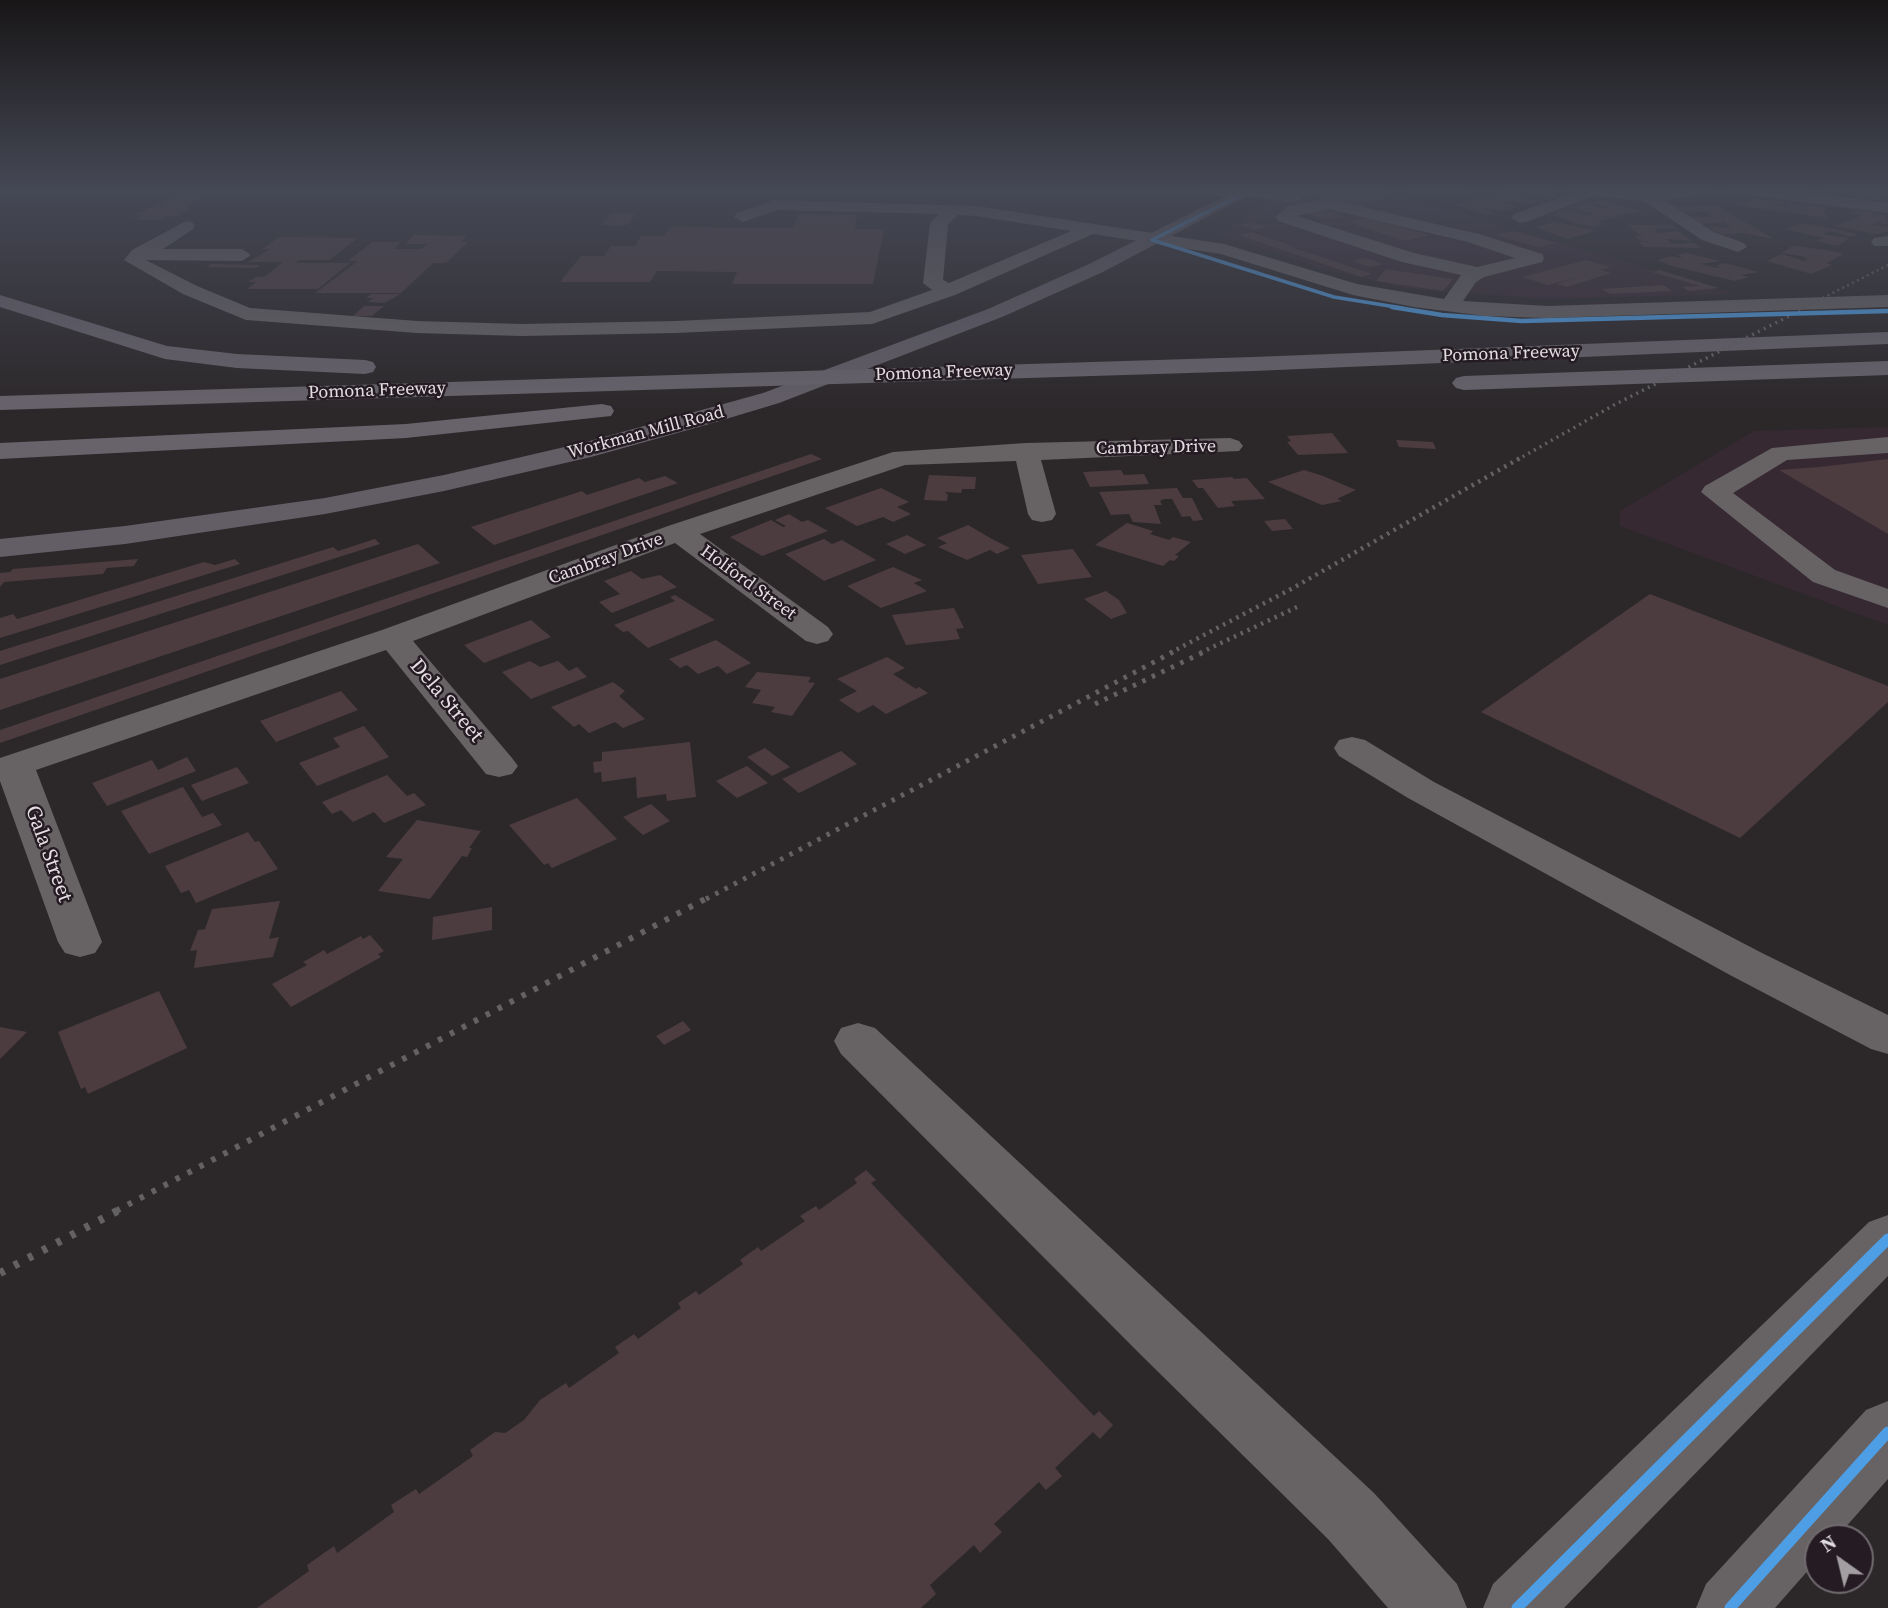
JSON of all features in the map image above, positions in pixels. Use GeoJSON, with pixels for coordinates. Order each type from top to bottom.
{"type":"FeatureCollection","features":[{"type":"Feature","properties":{"kind":"highway"},"geometry":{"type":"LineString","coordinates":[[0,282],[67,322]]}},
{"type":"Feature","properties":{"kind":"highway"},"geometry":{"type":"LineString","coordinates":[[0,301],[165,352],[251,362],[384,368]]}},
{"type":"Feature","properties":{"kind":"highway","name":"Pomona Freeway"},"geometry":{"type":"LineString","coordinates":[[0,403],[1253,364],[1687,347],[1887,344]]}},
{"type":"Feature","properties":{"kind":"highway","name":"Pomona Freeway"},"geometry":{"type":"LineString","coordinates":[[0,428],[636,410],[829,402],[896,388],[1857,357],[1887,344]]}},
{"type":"Feature","properties":{"kind":"highway"},"geometry":{"type":"LineString","coordinates":[[423,368],[1253,364]]}},
{"type":"Feature","properties":{"kind":"highway","name":"Pomona Freeway"},"geometry":{"type":"LineString","coordinates":[[1445,383],[1888,368]]}},
{"type":"Feature","properties":{"kind":"highway"},"geometry":{"type":"LineString","coordinates":[[0,451],[406,431],[603,411]]}},
{"type":"Feature","properties":{"kind":"main road","name":"Workman Mill Road"},"geometry":{"type":"LineString","coordinates":[[0,548],[125,535],[325,506],[444,483],[604,445],[709,416],[815,382],[995,313],[1102,263]]}},
{"type":"Feature","properties":{"kind":"street"},"geometry":{"type":"LineString","coordinates":[[139,263],[190,289],[258,317],[522,330],[849,321],[884,314],[1011,263]]}},
{"type":"Feature","properties":{"kind":"street"},"geometry":{"type":"LineString","coordinates":[[935,263],[933,283],[948,290]]}},
{"type":"Feature","properties":{"kind":"street"},"geometry":{"type":"LineString","coordinates":[[1224,263],[1311,291],[1403,310],[1522,321],[1888,311]]}},
{"type":"Feature","properties":{"kind":"street"},"geometry":{"type":"LineString","coordinates":[[1269,263],[1353,289],[1449,306],[1547,312],[1888,301]]}},
{"type":"Feature","properties":{"kind":"street"},"geometry":{"type":"LineString","coordinates":[[1432,263],[1477,273]]}},
{"type":"Feature","properties":{"kind":"street"},"geometry":{"type":"LineString","coordinates":[[1449,306],[1469,278],[1477,273],[1516,263]]}},
{"type":"Feature","properties":{"kind":"street"},"geometry":{"type":"LineString","coordinates":[[219,301],[246,297],[320,299]]}},
{"type":"Feature","properties":{"kind":"street"},"geometry":{"type":"LineString","coordinates":[[329,321],[354,300]]}},
{"type":"Feature","properties":{"kind":"street"},"geometry":{"type":"LineString","coordinates":[[1888,445],[1781,453],[1715,492],[1824,576],[1888,599]]}},
{"type":"Feature","properties":{"kind":"street","name":"Cambray Drive"},"geometry":{"type":"LineString","coordinates":[[8,767],[393,637],[678,532],[902,457],[1230,446]]}},
{"type":"Feature","properties":{"kind":"street"},"geometry":{"type":"LineString","coordinates":[[1026,451],[1042,514]]}},
{"type":"Feature","properties":{"kind":"street","name":"Holford Street"},"geometry":{"type":"LineString","coordinates":[[678,532],[817,634]]}},
{"type":"Feature","properties":{"kind":"street","name":"Dela Street"},"geometry":{"type":"LineString","coordinates":[[393,637],[499,766]]}},
{"type":"Feature","properties":{"kind":"street"},"geometry":{"type":"LineString","coordinates":[[1352,748],[1433,796],[1746,964],[1888,1036]]}},
{"type":"Feature","properties":{"kind":"street","name":"Gala Street"},"geometry":{"type":"LineString","coordinates":[[8,767],[80,942]]}},
{"type":"Feature","properties":{"kind":"street"},"geometry":{"type":"LineString","coordinates":[[858,1041],[1162,1337],[1351,1516],[1433,1608]]}},
{"type":"Feature","properties":{"kind":"street"},"geometry":{"type":"LineString","coordinates":[[1517,1608],[1888,1240]]}},
{"type":"Feature","properties":{"kind":"street"},"geometry":{"type":"LineString","coordinates":[[1730,1608],[1888,1432]]}},
{"type":"Feature","properties":{"kind":"shaded area"},"geometry":{"type":"Polygon","coordinates":[[[1306,263],[1629,263],[1734,294],[1544,299],[1404,288],[1306,263]]]}},
{"type":"Feature","properties":{"kind":"shaded area"},"geometry":{"type":"Polygon","coordinates":[[[1888,427],[1888,625],[1620,526],[1620,511],[1754,431],[1888,427]]]}},
{"type":"Feature","properties":{"kind":"building"},"geometry":{"type":"Polygon","coordinates":[[[282,263],[350,263],[318,289],[247,289],[256,282],[248,282],[256,277],[264,277],[282,263]]]}},
{"type":"Feature","properties":{"kind":"building"},"geometry":{"type":"Polygon","coordinates":[[[355,263],[433,263],[401,293],[315,293],[355,263]]]}},
{"type":"Feature","properties":{"kind":"building"},"geometry":{"type":"Polygon","coordinates":[[[575,263],[877,263],[873,284],[732,284],[737,272],[657,271],[650,282],[560,282],[575,263]]]}},
{"type":"Feature","properties":{"kind":"building"},"geometry":{"type":"Polygon","coordinates":[[[1320,263],[1339,263],[1372,274],[1361,277],[1320,263]]]}},
{"type":"Feature","properties":{"kind":"building"},"geometry":{"type":"Polygon","coordinates":[[[1358,263],[1383,264],[1369,267],[1358,263]]]}},
{"type":"Feature","properties":{"kind":"building"},"geometry":{"type":"Polygon","coordinates":[[[1575,263],[1597,263],[1611,267],[1600,270],[1611,273],[1567,287],[1556,284],[1580,277],[1548,285],[1522,277],[1575,263]]]}},
{"type":"Feature","properties":{"kind":"building"},"geometry":{"type":"Polygon","coordinates":[[[1665,263],[1707,263],[1701,264],[1717,268],[1720,267],[1715,266],[1725,263],[1759,272],[1740,275],[1749,277],[1735,281],[1665,263]]]}},
{"type":"Feature","properties":{"kind":"building"},"geometry":{"type":"Polygon","coordinates":[[[1774,263],[1832,265],[1811,274],[1774,263]]]}},
{"type":"Feature","properties":{"kind":"building"},"geometry":{"type":"Polygon","coordinates":[[[211,264],[260,265],[256,268],[207,267],[211,264]]]}},
{"type":"Feature","properties":{"kind":"building"},"geometry":{"type":"Polygon","coordinates":[[[1386,269],[1453,279],[1443,291],[1376,281],[1386,269]]]}},
{"type":"Feature","properties":{"kind":"building"},"geometry":{"type":"Polygon","coordinates":[[[1659,270],[1719,288],[1689,291],[1682,287],[1700,286],[1652,272],[1659,270]]]}},
{"type":"Feature","properties":{"kind":"building"},"geometry":{"type":"Polygon","coordinates":[[[1663,285],[1672,291],[1610,294],[1601,289],[1663,285]]]}},
{"type":"Feature","properties":{"kind":"building"},"geometry":{"type":"Polygon","coordinates":[[[371,294],[401,294],[384,303],[368,302],[373,298],[366,298],[371,294]]]}},
{"type":"Feature","properties":{"kind":"building"},"geometry":{"type":"Polygon","coordinates":[[[364,306],[384,306],[372,316],[353,316],[364,306]]]}},
{"type":"Feature","properties":{"kind":"building"},"geometry":{"type":"Polygon","coordinates":[[[1332,433],[1348,453],[1298,455],[1287,442],[1291,441],[1287,436],[1332,433]]]}},
{"type":"Feature","properties":{"kind":"building"},"geometry":{"type":"Polygon","coordinates":[[[1396,440],[1433,442],[1436,449],[1399,447],[1396,440]]]}},
{"type":"Feature","properties":{"kind":"building"},"geometry":{"type":"Polygon","coordinates":[[[811,454],[822,459],[0,743],[0,730],[811,454]]]}},
{"type":"Feature","properties":{"kind":"building"},"geometry":{"type":"Polygon","coordinates":[[[1888,459],[1888,534],[1779,470],[1819,467],[1888,459]]]}},
{"type":"Feature","properties":{"kind":"building"},"geometry":{"type":"Polygon","coordinates":[[[1121,470],[1124,475],[1144,474],[1149,484],[1090,487],[1083,472],[1121,470]]]}},
{"type":"Feature","properties":{"kind":"building"},"geometry":{"type":"Polygon","coordinates":[[[1304,470],[1356,490],[1337,499],[1342,501],[1322,505],[1268,482],[1304,470]]]}},
{"type":"Feature","properties":{"kind":"building"},"geometry":{"type":"Polygon","coordinates":[[[929,475],[976,477],[975,489],[962,489],[961,493],[945,492],[948,495],[947,501],[924,500],[929,475]]]}},
{"type":"Feature","properties":{"kind":"building"},"geometry":{"type":"Polygon","coordinates":[[[665,476],[678,483],[494,545],[471,527],[582,491],[587,495],[639,478],[645,482],[665,476]]]}},
{"type":"Feature","properties":{"kind":"building"},"geometry":{"type":"Polygon","coordinates":[[[1247,478],[1265,499],[1231,501],[1235,506],[1218,508],[1203,488],[1198,488],[1192,480],[1247,478]]]}},
{"type":"Feature","properties":{"kind":"building"},"geometry":{"type":"Polygon","coordinates":[[[881,488],[909,502],[897,507],[911,514],[893,522],[883,517],[857,526],[825,508],[881,488]]]}},
{"type":"Feature","properties":{"kind":"building"},"geometry":{"type":"Polygon","coordinates":[[[1177,488],[1183,498],[1192,498],[1203,520],[1193,521],[1190,516],[1182,517],[1172,499],[1164,499],[1160,501],[1162,505],[1154,505],[1161,524],[1133,522],[1129,514],[1111,515],[1099,492],[1177,488]]]}},
{"type":"Feature","properties":{"kind":"building"},"geometry":{"type":"Polygon","coordinates":[[[789,514],[802,522],[808,520],[828,531],[762,556],[730,537],[771,520],[786,526],[775,520],[789,514]]]}},
{"type":"Feature","properties":{"kind":"building"},"geometry":{"type":"Polygon","coordinates":[[[1285,519],[1293,529],[1272,531],[1264,521],[1285,519]]]}},
{"type":"Feature","properties":{"kind":"building"},"geometry":{"type":"Polygon","coordinates":[[[1127,523],[1153,531],[1150,534],[1169,540],[1173,537],[1191,542],[1175,555],[1179,556],[1174,561],[1170,560],[1163,566],[1095,545],[1127,523]]]}},
{"type":"Feature","properties":{"kind":"building"},"geometry":{"type":"Polygon","coordinates":[[[968,525],[1010,548],[997,554],[990,550],[967,560],[938,547],[947,543],[937,538],[968,525]]]}},
{"type":"Feature","properties":{"kind":"building"},"geometry":{"type":"Polygon","coordinates":[[[907,535],[926,545],[905,554],[886,544],[907,535]]]}},
{"type":"Feature","properties":{"kind":"building"},"geometry":{"type":"Polygon","coordinates":[[[375,539],[380,544],[0,665],[0,651],[333,547],[338,551],[375,539]]]}},
{"type":"Feature","properties":{"kind":"building"},"geometry":{"type":"Polygon","coordinates":[[[824,539],[832,544],[842,540],[876,560],[824,581],[785,554],[824,539]]]}},
{"type":"Feature","properties":{"kind":"building"},"geometry":{"type":"Polygon","coordinates":[[[418,544],[440,563],[0,710],[0,679],[418,544]]]}},
{"type":"Feature","properties":{"kind":"building"},"geometry":{"type":"Polygon","coordinates":[[[1073,549],[1092,577],[1038,584],[1021,555],[1073,549]]]}},
{"type":"Feature","properties":{"kind":"building"},"geometry":{"type":"Polygon","coordinates":[[[138,559],[134,566],[107,568],[103,574],[4,582],[0,587],[0,573],[13,569],[138,559]]]}},
{"type":"Feature","properties":{"kind":"building"},"geometry":{"type":"Polygon","coordinates":[[[235,559],[240,564],[0,638],[0,618],[13,614],[17,619],[204,562],[215,565],[235,559]]]}},
{"type":"Feature","properties":{"kind":"building"},"geometry":{"type":"Polygon","coordinates":[[[893,567],[922,580],[914,583],[927,591],[881,608],[847,586],[893,567]]]}},
{"type":"Feature","properties":{"kind":"building"},"geometry":{"type":"Polygon","coordinates":[[[631,571],[642,579],[660,575],[677,587],[612,613],[599,602],[620,594],[604,581],[631,571]]]}},
{"type":"Feature","properties":{"kind":"building"},"geometry":{"type":"Polygon","coordinates":[[[1106,591],[1119,600],[1127,613],[1111,619],[1084,599],[1106,591]]]}},
{"type":"Feature","properties":{"kind":"building"},"geometry":{"type":"Polygon","coordinates":[[[1650,594],[1888,686],[1888,702],[1740,838],[1481,712],[1650,594]]]}},
{"type":"Feature","properties":{"kind":"building"},"geometry":{"type":"Polygon","coordinates":[[[675,595],[715,620],[648,648],[628,631],[623,632],[614,625],[675,601],[670,597],[675,595]]]}},
{"type":"Feature","properties":{"kind":"building"},"geometry":{"type":"Polygon","coordinates":[[[954,608],[964,628],[956,629],[960,639],[906,645],[892,615],[954,608]]]}},
{"type":"Feature","properties":{"kind":"building"},"geometry":{"type":"Polygon","coordinates":[[[531,620],[551,637],[484,663],[464,645],[531,620]]]}},
{"type":"Feature","properties":{"kind":"building"},"geometry":{"type":"Polygon","coordinates":[[[716,640],[751,663],[727,674],[718,666],[698,674],[687,665],[680,668],[669,659],[716,640]]]}},
{"type":"Feature","properties":{"kind":"building"},"geometry":{"type":"Polygon","coordinates":[[[887,657],[905,668],[893,674],[916,689],[919,687],[928,693],[886,714],[873,705],[858,713],[839,700],[857,691],[837,679],[887,657]]]}},
{"type":"Feature","properties":{"kind":"building"},"geometry":{"type":"Polygon","coordinates":[[[530,661],[540,667],[558,661],[569,671],[577,667],[587,677],[531,699],[502,672],[530,661]]]}},
{"type":"Feature","properties":{"kind":"building"},"geometry":{"type":"Polygon","coordinates":[[[757,672],[811,677],[808,682],[815,683],[792,716],[771,712],[775,707],[752,703],[761,690],[745,687],[757,672]]]}},
{"type":"Feature","properties":{"kind":"building"},"geometry":{"type":"Polygon","coordinates":[[[613,682],[625,691],[619,696],[645,719],[623,728],[615,722],[589,733],[579,724],[574,727],[551,707],[613,682]]]}},
{"type":"Feature","properties":{"kind":"building"},"geometry":{"type":"Polygon","coordinates":[[[341,691],[358,710],[276,742],[260,721],[341,691]]]}},
{"type":"Feature","properties":{"kind":"building"},"geometry":{"type":"Polygon","coordinates":[[[364,726],[389,757],[317,786],[299,763],[340,747],[333,738],[364,726]]]}},
{"type":"Feature","properties":{"kind":"building"},"geometry":{"type":"Polygon","coordinates":[[[690,742],[696,797],[667,801],[666,794],[637,798],[636,777],[602,782],[601,772],[594,773],[593,762],[602,761],[602,752],[690,742]]]}},
{"type":"Feature","properties":{"kind":"building"},"geometry":{"type":"Polygon","coordinates":[[[765,748],[790,767],[772,776],[747,757],[765,748]]]}},
{"type":"Feature","properties":{"kind":"building"},"geometry":{"type":"Polygon","coordinates":[[[841,751],[857,764],[799,793],[782,779],[841,751]]]}},
{"type":"Feature","properties":{"kind":"building"},"geometry":{"type":"Polygon","coordinates":[[[187,757],[196,771],[107,806],[92,783],[152,760],[158,770],[187,757]]]}},
{"type":"Feature","properties":{"kind":"building"},"geometry":{"type":"Polygon","coordinates":[[[747,766],[768,783],[737,798],[716,781],[747,766]]]}},
{"type":"Feature","properties":{"kind":"building"},"geometry":{"type":"Polygon","coordinates":[[[237,767],[249,783],[202,801],[191,785],[237,767]]]}},
{"type":"Feature","properties":{"kind":"building"},"geometry":{"type":"Polygon","coordinates":[[[387,775],[407,796],[414,793],[426,805],[384,823],[374,812],[353,822],[341,810],[332,814],[322,802],[387,775]]]}},
{"type":"Feature","properties":{"kind":"building"},"geometry":{"type":"Polygon","coordinates":[[[183,787],[202,817],[213,813],[222,825],[149,854],[121,811],[183,787]]]}},
{"type":"Feature","properties":{"kind":"building"},"geometry":{"type":"Polygon","coordinates":[[[577,798],[617,839],[552,868],[548,863],[544,865],[509,825],[577,798]]]}},
{"type":"Feature","properties":{"kind":"building"},"geometry":{"type":"Polygon","coordinates":[[[651,804],[670,821],[643,835],[623,817],[651,804]]]}},
{"type":"Feature","properties":{"kind":"building"},"geometry":{"type":"Polygon","coordinates":[[[417,820],[481,831],[469,848],[472,848],[467,857],[462,856],[430,899],[378,891],[403,859],[386,857],[417,820]]]}},
{"type":"Feature","properties":{"kind":"building"},"geometry":{"type":"Polygon","coordinates":[[[248,832],[255,842],[259,841],[278,869],[196,903],[189,890],[181,893],[165,866],[248,832]]]}},
{"type":"Feature","properties":{"kind":"building"},"geometry":{"type":"Polygon","coordinates":[[[280,901],[269,939],[279,937],[273,957],[194,968],[197,950],[190,951],[198,930],[205,929],[212,909],[280,901]]]}},
{"type":"Feature","properties":{"kind":"building"},"geometry":{"type":"Polygon","coordinates":[[[492,907],[492,930],[432,940],[433,917],[492,907]]]}},
{"type":"Feature","properties":{"kind":"building"},"geometry":{"type":"Polygon","coordinates":[[[370,935],[384,951],[378,954],[381,957],[291,1007],[272,984],[307,965],[303,962],[324,950],[327,954],[361,936],[363,939],[370,935]]]}},
{"type":"Feature","properties":{"kind":"building"},"geometry":{"type":"Polygon","coordinates":[[[159,991],[187,1048],[88,1094],[85,1087],[81,1089],[58,1032],[159,991]]]}},
{"type":"Feature","properties":{"kind":"building"},"geometry":{"type":"Polygon","coordinates":[[[683,1021],[691,1030],[664,1045],[656,1036],[683,1021]]]}},
{"type":"Feature","properties":{"kind":"building"},"geometry":{"type":"Polygon","coordinates":[[[0,1027],[27,1032],[0,1059],[0,1027]]]}},
{"type":"Feature","properties":{"kind":"building"},"geometry":{"type":"Polygon","coordinates":[[[866,1170],[876,1180],[871,1183],[1094,1416],[1099,1411],[1113,1425],[1100,1439],[1093,1432],[1055,1468],[1062,1476],[1046,1490],[1039,1482],[994,1524],[1002,1532],[980,1553],[974,1545],[930,1585],[936,1594],[921,1608],[257,1608],[309,1571],[307,1565],[334,1546],[337,1553],[394,1512],[391,1505],[416,1489],[419,1494],[473,1456],[470,1450],[495,1432],[505,1433],[524,1420],[540,1400],[566,1383],[569,1388],[619,1353],[615,1347],[634,1334],[638,1339],[681,1308],[678,1303],[696,1291],[699,1295],[743,1264],[740,1260],[758,1247],[761,1251],[805,1221],[800,1216],[816,1206],[819,1210],[857,1183],[854,1179],[866,1170]]]}},
{"type":"Feature","properties":{"kind":"railway"},"geometry":{"type":"LineString","coordinates":[[1803,308],[1888,265]]}},
{"type":"Feature","properties":{"kind":"railway"},"geometry":{"type":"LineString","coordinates":[[1517,460],[1614,405],[1807,307]]}},
{"type":"Feature","properties":{"kind":"railway"},"geometry":{"type":"LineString","coordinates":[[1170,653],[1293,588],[1520,458]]}},
{"type":"Feature","properties":{"kind":"railway"},"geometry":{"type":"LineString","coordinates":[[1200,653],[1297,607]]}},
{"type":"Feature","properties":{"kind":"railway"},"geometry":{"type":"LineString","coordinates":[[706,899],[1173,652]]}},
{"type":"Feature","properties":{"kind":"railway"},"geometry":{"type":"LineString","coordinates":[[1095,704],[1204,652]]}},
{"type":"Feature","properties":{"kind":"railway"},"geometry":{"type":"LineString","coordinates":[[116,1211],[709,897]]}},
{"type":"Feature","properties":{"kind":"railway"},"geometry":{"type":"LineString","coordinates":[[0,1273],[119,1210]]}},
{"type":"Feature","properties":{"kind":"transit line"},"geometry":{"type":"LineString","coordinates":[[1226,263],[1334,297],[1442,315],[1522,321],[1888,311]]}},
{"type":"Feature","properties":{"kind":"transit line"},"geometry":{"type":"LineString","coordinates":[[1517,1608],[1888,1239]]}},
{"type":"Feature","properties":{"kind":"transit line"},"geometry":{"type":"LineString","coordinates":[[1730,1608],[1888,1432]]}}]}
